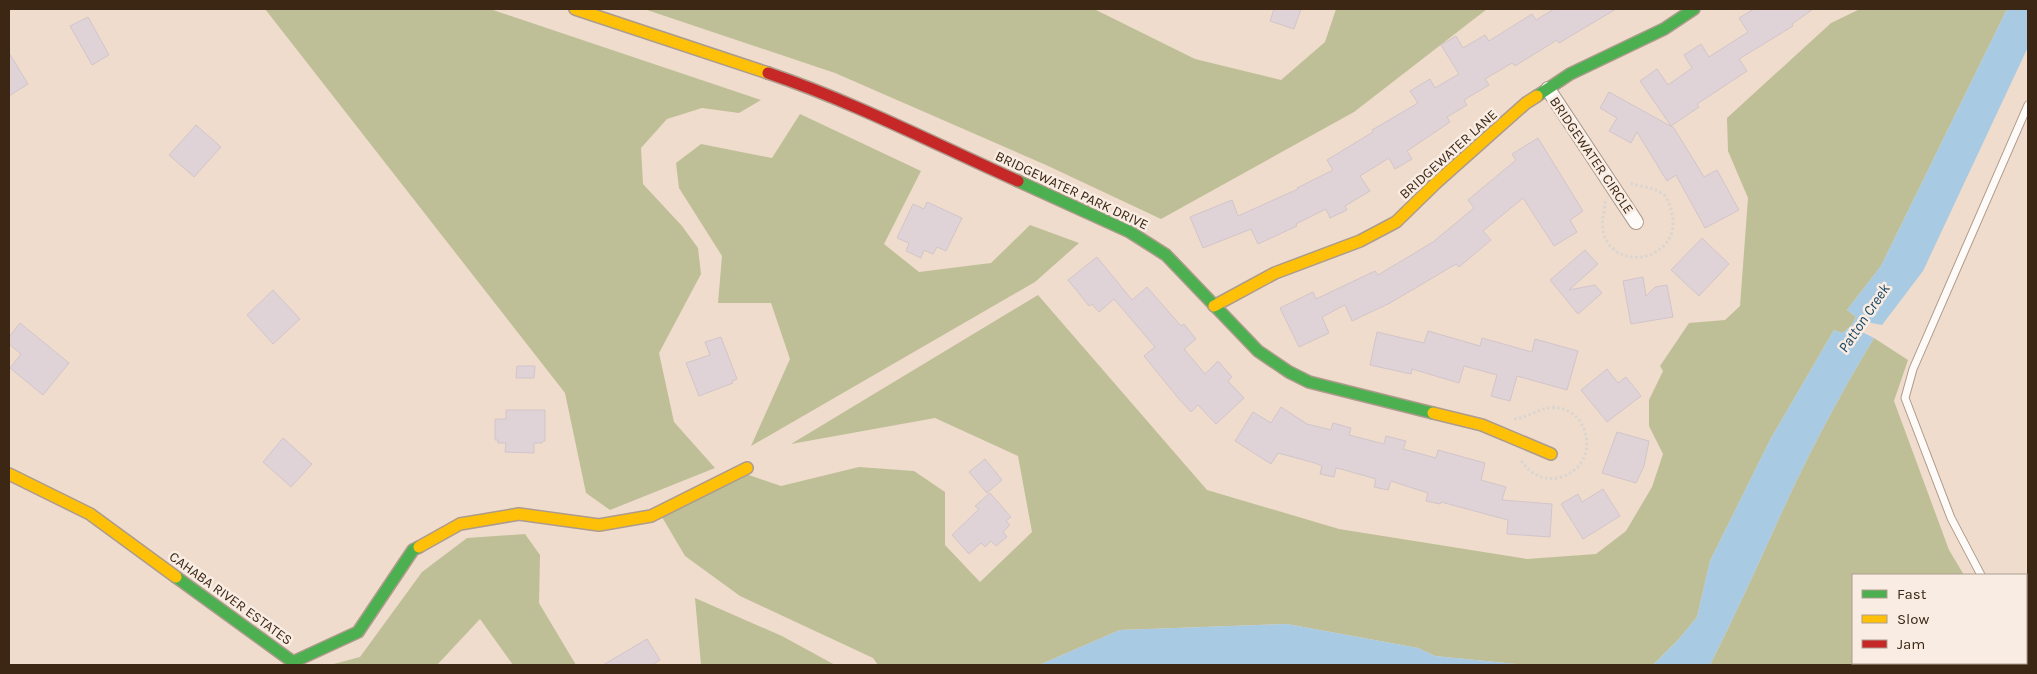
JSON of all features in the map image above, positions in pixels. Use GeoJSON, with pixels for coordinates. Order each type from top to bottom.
{"type":"FeatureCollection","features":[{"type":"Feature","properties":{"kind":"street","name":"BRIDGEWATER PARK DRIVE"},"geometry":{"type":"LineString","coordinates":[[574,9],[789,80],[855,105],[928,141],[1130,232],[1166,255],[1272,364],[1309,382],[1482,425],[1551,454]]}},
{"type":"Feature","properties":{"kind":"street","name":"BRIDGEWATER LANE"},"geometry":{"type":"LineString","coordinates":[[1214,306],[1275,273],[1360,241],[1396,222],[1526,103],[1570,74],[1664,29],[1694,9]]}},
{"type":"Feature","properties":{"kind":"street","name":"BRIDGEWATER CIRCLE"},"geometry":{"type":"LineString","coordinates":[[1548,89],[1636,222]]}},
{"type":"Feature","properties":{"kind":"street","name":"CAHABA RIVER ESTATES"},"geometry":{"type":"LineString","coordinates":[[9,474],[90,514],[293,662],[358,632],[413,550],[460,524],[519,514],[599,526],[651,516],[748,468]]}},
{"type":"Feature","properties":{"kind":"lane"},"geometry":{"type":"LineString","coordinates":[[1980,574],[1951,518],[1905,398],[1913,369],[2028,104]]}},
{"type":"Feature","properties":{"kind":"path"},"geometry":{"type":"LineString","coordinates":[[1602,194],[1605,203],[1602,223],[1609,245],[1626,255],[1638,258],[1655,252],[1667,243],[1672,231],[1673,220],[1670,207],[1665,196],[1655,190],[1630,184],[1625,180]]}},
{"type":"Feature","properties":{"kind":"green space"},"geometry":{"type":"Polygon","coordinates":[[[265,9],[490,9],[761,100],[739,113],[702,108],[667,119],[641,148],[643,184],[682,226],[698,248],[701,274],[659,353],[674,422],[715,468],[610,510],[586,493],[565,393],[265,9]]]}},
{"type":"Feature","properties":{"kind":"green space"},"geometry":{"type":"Polygon","coordinates":[[[644,9],[1094,9],[1195,59],[1281,80],[1325,42],[1336,9],[1487,9],[1354,112],[1161,219],[1046,165],[835,73],[644,9]]]}},
{"type":"Feature","properties":{"kind":"green space"},"geometry":{"type":"Polygon","coordinates":[[[1860,9],[2007,9],[1881,266],[1847,310],[1856,317],[1851,326],[1842,333],[1834,330],[1770,440],[1710,561],[1697,617],[1678,640],[1653,665],[1527,665],[1435,656],[1418,648],[1287,624],[1120,630],[1039,665],[878,665],[873,658],[740,596],[685,556],[662,517],[746,474],[781,486],[859,467],[914,471],[945,492],[945,545],[980,582],[1032,532],[1018,456],[935,418],[791,444],[1038,295],[1207,490],[1339,529],[1527,559],[1596,554],[1626,531],[1652,487],[1663,454],[1649,426],[1649,400],[1663,371],[1660,366],[1689,323],[1725,320],[1740,306],[1748,198],[1728,151],[1727,118],[1831,23],[1860,9]]]}},
{"type":"Feature","properties":{"kind":"green space"},"geometry":{"type":"Polygon","coordinates":[[[800,114],[921,171],[884,244],[919,272],[991,263],[1030,225],[1079,243],[1035,282],[751,446],[790,359],[771,303],[718,303],[722,256],[679,188],[676,163],[701,144],[772,158],[800,114]]]}},
{"type":"Feature","properties":{"kind":"green space"},"geometry":{"type":"Polygon","coordinates":[[[1874,338],[1908,360],[1894,401],[1949,550],[1963,574],[1852,574],[1852,664],[2028,665],[1710,665],[1803,467],[1842,393],[1874,338]]]}},
{"type":"Feature","properties":{"kind":"green space"},"geometry":{"type":"Polygon","coordinates":[[[525,534],[540,555],[539,603],[576,665],[513,665],[480,619],[437,665],[330,665],[360,657],[422,572],[467,538],[525,534]]]}},
{"type":"Feature","properties":{"kind":"green space"},"geometry":{"type":"Polygon","coordinates":[[[695,598],[782,636],[835,665],[701,665],[695,598]]]}},
{"type":"Feature","properties":{"kind":"water","name":"Patton Creek"},"geometry":{"type":"Polygon","coordinates":[[[2007,9],[2028,9],[2028,47],[1923,271],[1882,325],[1867,322],[1862,332],[1874,338],[1842,393],[1803,467],[1710,665],[1653,665],[1678,640],[1697,617],[1710,561],[1770,440],[1834,330],[1842,333],[1851,326],[1856,317],[1847,310],[1881,266],[2007,9]]]}},
{"type":"Feature","properties":{"kind":"water"},"geometry":{"type":"Polygon","coordinates":[[[1287,624],[1418,648],[1435,656],[1527,665],[1039,665],[1120,630],[1287,624]]]}},
{"type":"Feature","properties":{"kind":"building"},"geometry":{"type":"Polygon","coordinates":[[[1274,9],[1301,9],[1294,29],[1270,21],[1274,9]]]}},
{"type":"Feature","properties":{"kind":"building"},"geometry":{"type":"Polygon","coordinates":[[[1554,9],[1616,9],[1559,43],[1557,40],[1515,66],[1512,63],[1485,79],[1489,85],[1464,100],[1467,105],[1447,117],[1450,122],[1407,151],[1412,159],[1395,169],[1389,158],[1360,176],[1370,191],[1345,206],[1347,210],[1330,218],[1326,209],[1296,224],[1297,226],[1258,244],[1251,229],[1203,248],[1190,217],[1232,200],[1238,216],[1298,189],[1333,170],[1327,160],[1373,132],[1372,130],[1418,103],[1410,91],[1430,79],[1435,88],[1459,74],[1441,45],[1456,36],[1463,48],[1485,35],[1489,41],[1532,14],[1536,20],[1554,9]]]}},
{"type":"Feature","properties":{"kind":"building"},"geometry":{"type":"Polygon","coordinates":[[[1754,9],[1813,9],[1792,24],[1793,26],[1739,59],[1747,71],[1697,104],[1699,107],[1671,126],[1640,81],[1657,69],[1668,85],[1692,68],[1684,55],[1701,44],[1709,57],[1748,32],[1739,18],[1754,9]]]}},
{"type":"Feature","properties":{"kind":"building"},"geometry":{"type":"Polygon","coordinates":[[[88,17],[109,55],[92,65],[70,26],[88,17]]]}},
{"type":"Feature","properties":{"kind":"building"},"geometry":{"type":"Polygon","coordinates":[[[9,53],[28,84],[9,96],[9,53]]]}},
{"type":"Feature","properties":{"kind":"building"},"geometry":{"type":"Polygon","coordinates":[[[1609,92],[1674,128],[1704,177],[1717,170],[1739,210],[1705,228],[1676,175],[1667,181],[1637,132],[1631,143],[1609,131],[1617,118],[1600,108],[1609,92]]]}},
{"type":"Feature","properties":{"kind":"building"},"geometry":{"type":"Polygon","coordinates":[[[196,125],[221,147],[194,177],[169,155],[196,125]]]}},
{"type":"Feature","properties":{"kind":"building"},"geometry":{"type":"Polygon","coordinates":[[[1538,138],[1583,211],[1570,220],[1577,232],[1554,246],[1523,198],[1483,231],[1491,240],[1459,267],[1456,264],[1390,303],[1352,321],[1345,305],[1322,317],[1329,333],[1299,347],[1280,308],[1313,292],[1316,299],[1375,271],[1378,275],[1433,242],[1474,208],[1468,200],[1516,160],[1512,154],[1538,138]]]}},
{"type":"Feature","properties":{"kind":"building"},"geometry":{"type":"Polygon","coordinates":[[[927,202],[962,218],[946,251],[937,247],[933,254],[924,250],[921,258],[906,251],[909,243],[897,238],[913,204],[924,209],[927,202]]]}},
{"type":"Feature","properties":{"kind":"building"},"geometry":{"type":"Polygon","coordinates":[[[1702,238],[1729,264],[1699,296],[1671,270],[1702,238]]]}},
{"type":"Feature","properties":{"kind":"building"},"geometry":{"type":"Polygon","coordinates":[[[1585,250],[1598,264],[1569,290],[1595,285],[1602,293],[1578,314],[1550,280],[1585,250]]]}},
{"type":"Feature","properties":{"kind":"building"},"geometry":{"type":"Polygon","coordinates":[[[1097,257],[1132,300],[1147,287],[1181,326],[1184,324],[1196,339],[1184,349],[1205,374],[1218,361],[1232,377],[1228,381],[1244,398],[1216,424],[1198,405],[1191,412],[1179,399],[1144,356],[1155,347],[1114,299],[1099,312],[1092,304],[1089,306],[1068,280],[1097,257]]]}},
{"type":"Feature","properties":{"kind":"building"},"geometry":{"type":"Polygon","coordinates":[[[1643,277],[1646,296],[1655,287],[1667,285],[1673,317],[1631,324],[1623,281],[1643,277]]]}},
{"type":"Feature","properties":{"kind":"building"},"geometry":{"type":"Polygon","coordinates":[[[273,290],[300,319],[273,344],[247,315],[273,290]]]}},
{"type":"Feature","properties":{"kind":"building"},"geometry":{"type":"Polygon","coordinates":[[[20,323],[69,363],[43,395],[10,368],[21,354],[9,344],[9,337],[20,323]]]}},
{"type":"Feature","properties":{"kind":"building"},"geometry":{"type":"Polygon","coordinates":[[[1428,331],[1480,346],[1482,338],[1532,352],[1535,339],[1578,351],[1567,390],[1517,376],[1510,401],[1491,396],[1497,375],[1464,366],[1459,383],[1412,369],[1411,374],[1370,365],[1377,332],[1424,343],[1428,331]]]}},
{"type":"Feature","properties":{"kind":"building"},"geometry":{"type":"Polygon","coordinates":[[[721,337],[737,379],[732,381],[733,383],[699,396],[686,363],[710,355],[705,342],[721,337]]]}},
{"type":"Feature","properties":{"kind":"building"},"geometry":{"type":"Polygon","coordinates":[[[517,366],[535,366],[534,378],[516,378],[517,366]]]}},
{"type":"Feature","properties":{"kind":"building"},"geometry":{"type":"Polygon","coordinates":[[[1607,369],[1618,383],[1626,377],[1641,396],[1607,422],[1581,390],[1607,369]]]}},
{"type":"Feature","properties":{"kind":"building"},"geometry":{"type":"Polygon","coordinates":[[[1281,407],[1307,424],[1331,430],[1333,423],[1351,428],[1349,435],[1384,444],[1386,436],[1406,441],[1403,449],[1436,458],[1438,450],[1485,463],[1481,480],[1506,487],[1502,500],[1552,504],[1550,537],[1507,534],[1508,520],[1441,502],[1440,504],[1426,501],[1428,493],[1391,481],[1388,490],[1374,487],[1376,479],[1341,469],[1336,468],[1334,477],[1320,474],[1322,466],[1278,453],[1271,464],[1235,441],[1253,412],[1271,423],[1281,407]]]}},
{"type":"Feature","properties":{"kind":"building"},"geometry":{"type":"Polygon","coordinates":[[[506,410],[545,410],[545,441],[534,443],[534,453],[505,452],[506,443],[498,443],[498,440],[495,440],[495,419],[506,419],[506,410]]]}},
{"type":"Feature","properties":{"kind":"building"},"geometry":{"type":"Polygon","coordinates":[[[1617,432],[1649,441],[1644,466],[1636,483],[1602,473],[1617,432]]]}},
{"type":"Feature","properties":{"kind":"building"},"geometry":{"type":"Polygon","coordinates":[[[283,438],[312,464],[291,487],[263,462],[283,438]]]}},
{"type":"Feature","properties":{"kind":"building"},"geometry":{"type":"Polygon","coordinates":[[[985,459],[1002,480],[987,493],[969,472],[985,459]]]}},
{"type":"Feature","properties":{"kind":"building"},"geometry":{"type":"Polygon","coordinates":[[[1603,489],[1620,516],[1583,539],[1561,504],[1578,494],[1582,502],[1603,489]]]}},
{"type":"Feature","properties":{"kind":"building"},"geometry":{"type":"Polygon","coordinates":[[[990,493],[1011,517],[1006,521],[1010,525],[1003,532],[1007,537],[996,546],[991,541],[985,547],[981,543],[969,554],[952,535],[979,509],[975,506],[990,493]]]}},
{"type":"Feature","properties":{"kind":"building"},"geometry":{"type":"Polygon","coordinates":[[[647,639],[660,660],[652,665],[603,665],[647,639]]]}},
{"type":"Feature","properties":{"kind":"traffic: fast"},"geometry":{"type":"LineString","coordinates":[[1537,96],[1570,74],[1664,29],[1694,9]]}},
{"type":"Feature","properties":{"kind":"traffic: fast"},"geometry":{"type":"LineString","coordinates":[[1018,181],[1130,232],[1166,255],[1258,351],[1289,372],[1309,382],[1433,413]]}},
{"type":"Feature","properties":{"kind":"traffic: fast"},"geometry":{"type":"LineString","coordinates":[[176,577],[293,662],[358,632],[413,550],[419,547]]}},
{"type":"Feature","properties":{"kind":"traffic: slow"},"geometry":{"type":"LineString","coordinates":[[575,9],[768,73]]}},
{"type":"Feature","properties":{"kind":"traffic: slow"},"geometry":{"type":"LineString","coordinates":[[1214,306],[1275,273],[1360,241],[1396,222],[1436,183],[1526,103],[1537,96]]}},
{"type":"Feature","properties":{"kind":"traffic: slow"},"geometry":{"type":"LineString","coordinates":[[1433,413],[1482,425],[1551,454]]}},
{"type":"Feature","properties":{"kind":"traffic: slow"},"geometry":{"type":"LineString","coordinates":[[419,547],[460,524],[519,514],[599,525],[651,516],[747,468]]}},
{"type":"Feature","properties":{"kind":"traffic: slow"},"geometry":{"type":"LineString","coordinates":[[9,474],[90,514],[176,577]]}},
{"type":"Feature","properties":{"kind":"traffic: jam"},"geometry":{"type":"LineString","coordinates":[[768,73],[863,110],[1018,181]]}}]}
